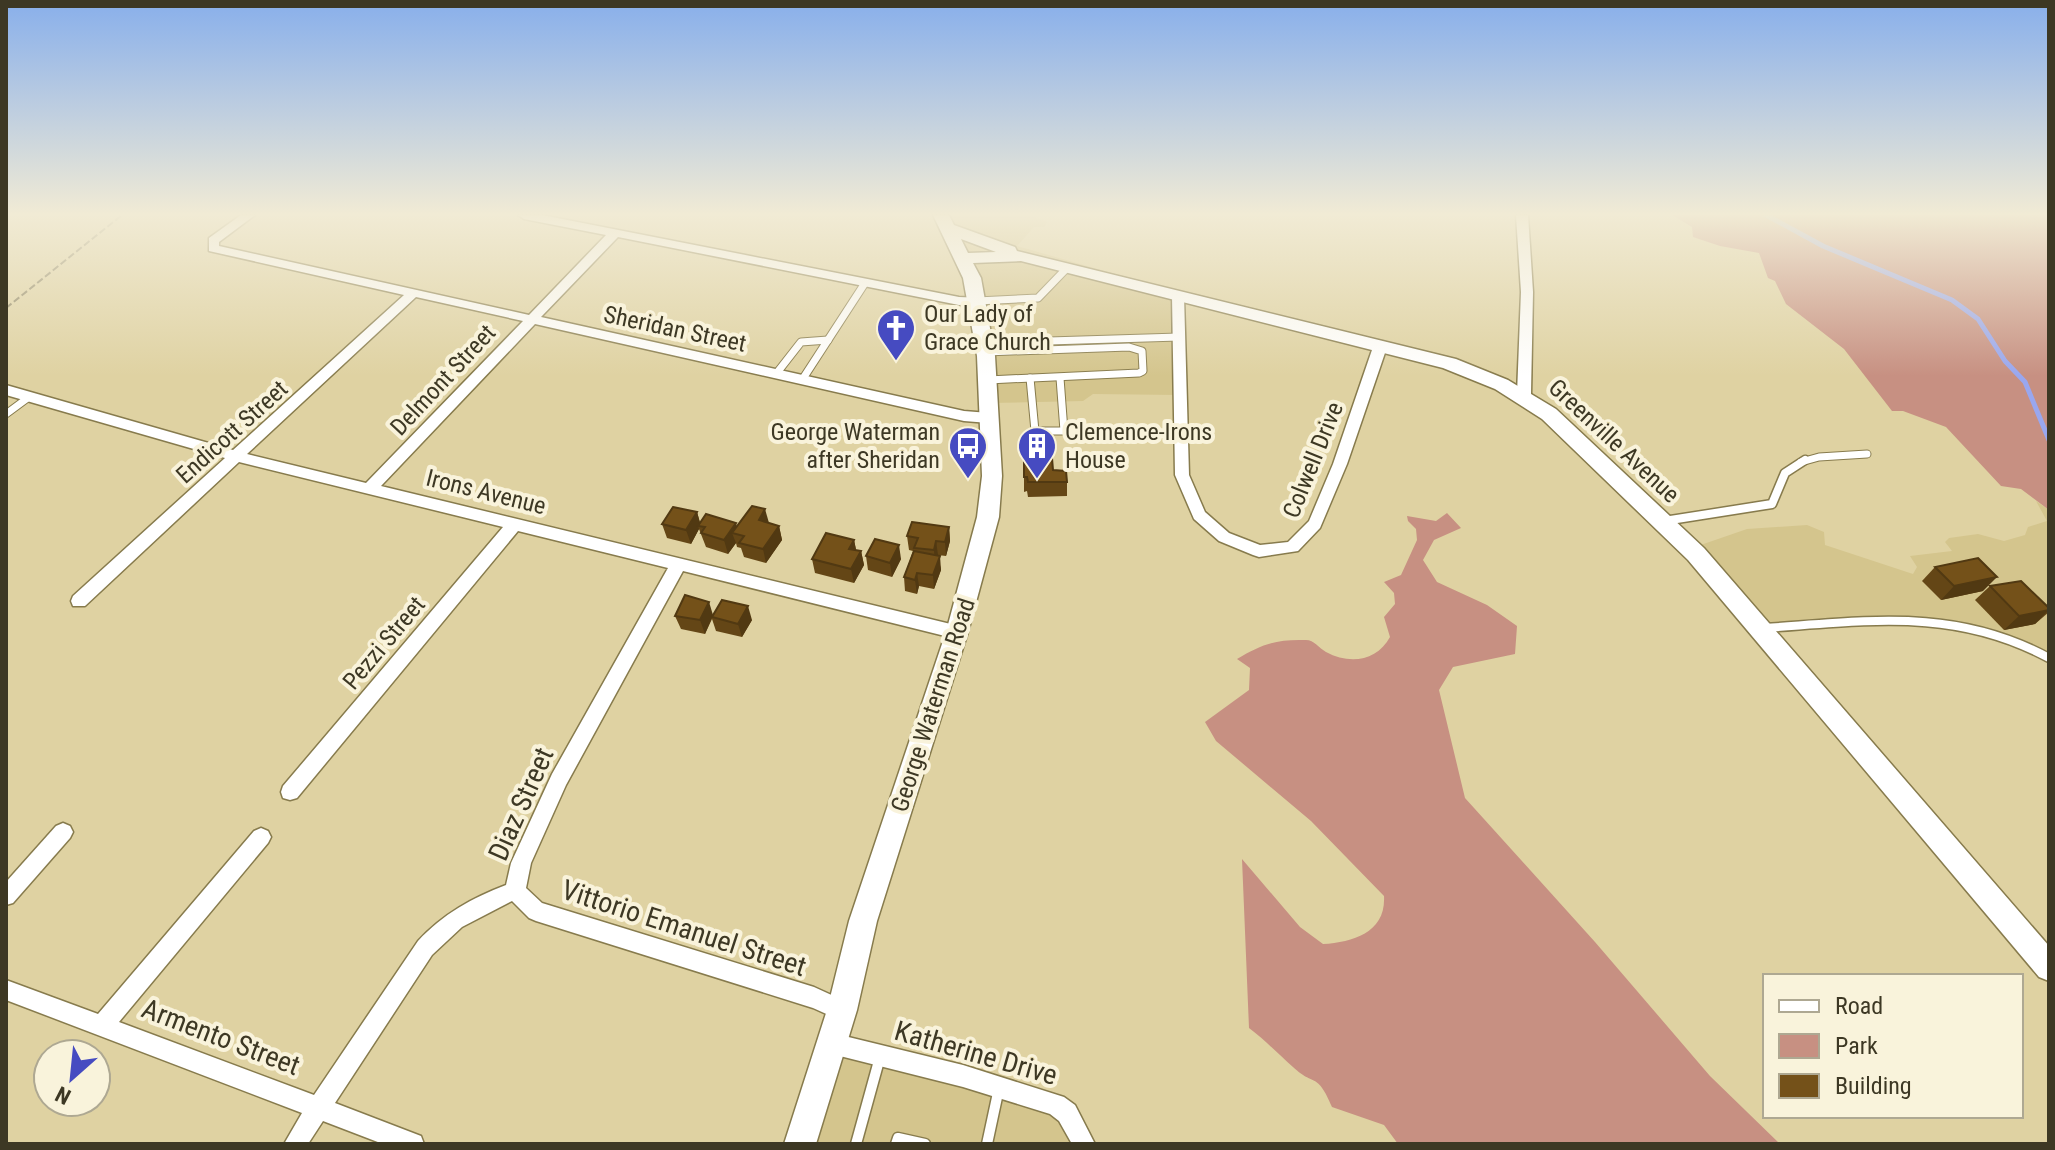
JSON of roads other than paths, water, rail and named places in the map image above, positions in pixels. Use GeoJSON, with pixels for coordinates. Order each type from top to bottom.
{"type":"FeatureCollection","features":[{"type":"Feature","properties":{"kind":"street","name":"Sheridan Street"},"geometry":{"type":"LineString","coordinates":[[305,269],[802,380],[989,418]]}},
{"type":"Feature","properties":{"kind":"street","name":"Delmont Street"},"geometry":{"type":"LineString","coordinates":[[370,488],[580,269]]}},
{"type":"Feature","properties":{"kind":"street"},"geometry":{"type":"LineString","coordinates":[[793,269],[959,301],[974,289],[986,269]]}},
{"type":"Feature","properties":{"kind":"street","name":"George Waterman Road"},"geometry":{"type":"LineString","coordinates":[[800,1144],[842,1010],[863,921],[957,632],[988,517],[992,476],[987,380],[974,289],[966,269]]}},
{"type":"Feature","properties":{"kind":"street","name":"Greenville Avenue"},"geometry":{"type":"LineString","coordinates":[[1070,269],[1489,376],[1524,394],[1663,521],[1761,629],[2049,967]]}},
{"type":"Feature","properties":{"kind":"street"},"geometry":{"type":"LineString","coordinates":[[1524,394],[1525,269]]}},
{"type":"Feature","properties":{"kind":"street","name":"Endicott Street"},"geometry":{"type":"LineString","coordinates":[[79,601],[413,293]]}},
{"type":"Feature","properties":{"kind":"street","name":"Colwell Drive"},"geometry":{"type":"LineString","coordinates":[[1178,296],[1182,475],[1185,488],[1206,523],[1235,543],[1259,551],[1292,547],[1315,524],[1380,347]]}},
{"type":"Feature","properties":{"kind":"street","name":"Irons Avenue"},"geometry":{"type":"LineString","coordinates":[[6,390],[238,457],[957,632]]}},
{"type":"Feature","properties":{"kind":"street","name":"Pezzi Street"},"geometry":{"type":"LineString","coordinates":[[290,792],[515,524]]}},
{"type":"Feature","properties":{"kind":"street","name":"Diaz Street"},"geometry":{"type":"LineString","coordinates":[[295,1144],[390,997],[441,929],[478,904],[515,891],[521,863],[559,780],[678,565]]}},
{"type":"Feature","properties":{"kind":"street"},"geometry":{"type":"LineString","coordinates":[[6,896],[63,832]]}},
{"type":"Feature","properties":{"kind":"street"},"geometry":{"type":"LineString","coordinates":[[103,1025],[261,837]]}},
{"type":"Feature","properties":{"kind":"street","name":"Vittorio Emanuel Street"},"geometry":{"type":"LineString","coordinates":[[515,891],[536,911],[814,998],[842,1010]]}},
{"type":"Feature","properties":{"kind":"street","name":"Armento Street"},"geometry":{"type":"LineString","coordinates":[[6,990],[413,1144]]}},
{"type":"Feature","properties":{"kind":"street","name":"Katherine Drive"},"geometry":{"type":"LineString","coordinates":[[832,1044],[1056,1105],[1067,1113],[1084,1144]]}},
{"type":"Feature","properties":{"kind":"lane"},"geometry":{"type":"LineString","coordinates":[[974,289],[1038,298],[1066,269]]}},
{"type":"Feature","properties":{"kind":"lane"},"geometry":{"type":"LineString","coordinates":[[802,380],[865,283]]}},
{"type":"Feature","properties":{"kind":"lane"},"geometry":{"type":"LineString","coordinates":[[776,374],[802,339],[809,336],[828,340]]}},
{"type":"Feature","properties":{"kind":"lane"},"geometry":{"type":"LineString","coordinates":[[984,348],[1179,337]]}},
{"type":"Feature","properties":{"kind":"lane"},"geometry":{"type":"LineString","coordinates":[[984,348],[1129,347],[1142,351],[1143,371],[1139,373],[987,380]]}},
{"type":"Feature","properties":{"kind":"lane"},"geometry":{"type":"LineString","coordinates":[[1030,378],[1035,431],[1064,431],[1060,378]]}},
{"type":"Feature","properties":{"kind":"lane"},"geometry":{"type":"LineString","coordinates":[[6,414],[29,397]]}},
{"type":"Feature","properties":{"kind":"lane"},"geometry":{"type":"LineString","coordinates":[[1663,521],[1772,504],[1781,474],[1794,462],[1867,454]]}},
{"type":"Feature","properties":{"kind":"lane"},"geometry":{"type":"LineString","coordinates":[[1761,629],[1909,621],[2005,636],[2049,658]]}},
{"type":"Feature","properties":{"kind":"lane"},"geometry":{"type":"LineString","coordinates":[[856,1144],[881,1056]]}},
{"type":"Feature","properties":{"kind":"lane"},"geometry":{"type":"LineString","coordinates":[[987,1144],[999,1088]]}},
{"type":"Feature","properties":{"kind":"lane"},"geometry":{"type":"LineString","coordinates":[[896,1144],[898,1138],[925,1144]]}},
{"type":"Feature","properties":{"kind":"waterway"},"geometry":{"type":"LineString","coordinates":[[1877,269],[1952,300],[1978,319],[2005,361],[2025,382],[2049,440]]}},
{"type":"Feature","properties":{"kind":"place","name":"Our Lady of Grace Church"},"geometry":{"type":"Point","coordinates":[896,362]}},
{"type":"Feature","properties":{"kind":"place","name":"George Waterman after Sheridan"},"geometry":{"type":"Point","coordinates":[968,480]}},
{"type":"Feature","properties":{"kind":"place","name":"Clemence-Irons House"},"geometry":{"type":"Point","coordinates":[1037,480]}}]}
